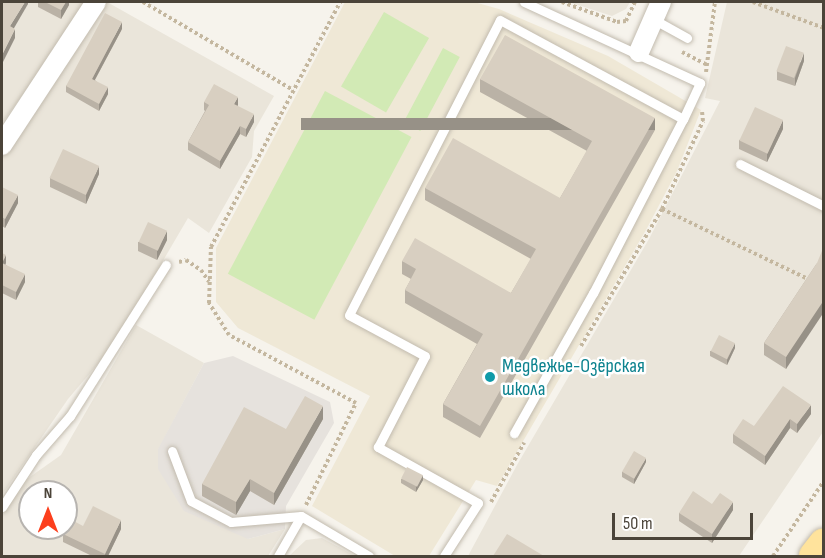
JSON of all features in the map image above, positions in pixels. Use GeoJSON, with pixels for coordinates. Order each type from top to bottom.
{"type":"FeatureCollection","features":[{"type":"Feature","properties":{"kind":"main road"},"geometry":{"type":"LineString","coordinates":[[814,556],[824,543]]}},
{"type":"Feature","properties":{"kind":"street"},"geometry":{"type":"LineString","coordinates":[[2,145],[96,2]]}},
{"type":"Feature","properties":{"kind":"street"},"geometry":{"type":"LineString","coordinates":[[639,52],[657,10]]}},
{"type":"Feature","properties":{"kind":"lane"},"geometry":{"type":"LineString","coordinates":[[514,433],[593,293],[700,83],[639,52],[524,2]]}},
{"type":"Feature","properties":{"kind":"lane"},"geometry":{"type":"LineString","coordinates":[[657,10],[687,38]]}},
{"type":"Feature","properties":{"kind":"lane"},"geometry":{"type":"LineString","coordinates":[[444,556],[478,503],[378,447],[425,356],[350,315],[500,20],[683,119]]}},
{"type":"Feature","properties":{"kind":"lane"},"geometry":{"type":"LineString","coordinates":[[740,164],[824,206]]}},
{"type":"Feature","properties":{"kind":"lane"},"geometry":{"type":"LineString","coordinates":[[2,507],[36,455],[70,416],[166,265]]}},
{"type":"Feature","properties":{"kind":"lane"},"geometry":{"type":"LineString","coordinates":[[172,451],[191,501],[231,522],[301,516],[369,556]]}},
{"type":"Feature","properties":{"kind":"lane"},"geometry":{"type":"LineString","coordinates":[[278,556],[301,516]]}},
{"type":"Feature","properties":{"kind":"path"},"geometry":{"type":"LineString","coordinates":[[143,2],[294,90]]}},
{"type":"Feature","properties":{"kind":"path"},"geometry":{"type":"LineString","coordinates":[[301,516],[356,404],[229,335],[209,303],[211,247],[340,2]]}},
{"type":"Feature","properties":{"kind":"path"},"geometry":{"type":"LineString","coordinates":[[562,2],[618,22],[626,21],[635,2]]}},
{"type":"Feature","properties":{"kind":"path"},"geometry":{"type":"LineString","coordinates":[[753,2],[824,28]]}},
{"type":"Feature","properties":{"kind":"path"},"geometry":{"type":"LineString","coordinates":[[662,209],[813,282]]}},
{"type":"Feature","properties":{"kind":"path"},"geometry":{"type":"LineString","coordinates":[[166,265],[186,260],[201,270],[209,283]]}},
{"type":"Feature","properties":{"kind":"path"},"geometry":{"type":"LineString","coordinates":[[773,556],[824,481]]}},
{"type":"Feature","properties":{"kind":"shaded area"},"geometry":{"type":"Polygon","coordinates":[[[2,2],[86,2],[73,26],[2,123],[2,2]]]}},
{"type":"Feature","properties":{"kind":"shaded area"},"geometry":{"type":"Polygon","coordinates":[[[107,2],[274,96],[254,131],[252,157],[209,233],[188,218],[113,346],[68,399],[2,495],[2,154],[107,2]]]}},
{"type":"Feature","properties":{"kind":"shaded area"},"geometry":{"type":"Polygon","coordinates":[[[345,2],[474,2],[499,9],[608,56],[701,110],[677,171],[646,230],[497,486],[476,480],[429,556],[395,556],[312,506],[370,396],[238,328],[216,302],[216,248],[345,2]]]}},
{"type":"Feature","properties":{"kind":"shaded area"},"geometry":{"type":"Polygon","coordinates":[[[569,2],[630,2],[626,9],[612,16],[569,2]]]}},
{"type":"Feature","properties":{"kind":"shaded area"},"geometry":{"type":"Polygon","coordinates":[[[727,2],[823,2],[823,432],[739,556],[468,556],[517,465],[649,239],[720,101],[705,98],[727,2]]]}},
{"type":"Feature","properties":{"kind":"shaded area"},"geometry":{"type":"Polygon","coordinates":[[[136,325],[204,363],[158,450],[248,539],[285,529],[268,556],[2,556],[2,516],[18,488],[18,540],[78,540],[78,480],[26,480],[61,455],[136,325]]]}},
{"type":"Feature","properties":{"kind":"shaded area"},"geometry":{"type":"Polygon","coordinates":[[[233,356],[330,402],[334,423],[286,506],[285,529],[248,539],[184,511],[158,469],[158,449],[204,363],[233,356]]]}},
{"type":"Feature","properties":{"kind":"shaded area"},"geometry":{"type":"Polygon","coordinates":[[[322,538],[355,556],[289,556],[306,540],[322,538]]]}},
{"type":"Feature","properties":{"kind":"green space"},"geometry":{"type":"Polygon","coordinates":[[[384,12],[429,38],[386,112],[341,86],[384,12]]]}},
{"type":"Feature","properties":{"kind":"green space"},"geometry":{"type":"Polygon","coordinates":[[[443,48],[460,57],[420,131],[404,122],[443,48]]]}},
{"type":"Feature","properties":{"kind":"green space"},"geometry":{"type":"Polygon","coordinates":[[[325,91],[412,137],[314,320],[228,274],[325,91]]]}},
{"type":"Feature","properties":{"kind":"building"},"geometry":{"type":"Polygon","coordinates":[[[2,2],[25,2],[10,26],[15,29],[2,55],[2,2]]]}},
{"type":"Feature","properties":{"kind":"building"},"geometry":{"type":"Polygon","coordinates":[[[45,2],[66,2],[61,10],[45,2]]]}},
{"type":"Feature","properties":{"kind":"building"},"geometry":{"type":"Polygon","coordinates":[[[105,13],[122,22],[92,79],[108,87],[99,104],[66,86],[105,13]]]}},
{"type":"Feature","properties":{"kind":"building"},"geometry":{"type":"Polygon","coordinates":[[[505,35],[655,118],[480,426],[443,404],[483,334],[405,290],[416,269],[402,261],[415,238],[511,293],[536,249],[425,188],[453,138],[560,198],[592,141],[480,79],[505,35]]]}},
{"type":"Feature","properties":{"kind":"building"},"geometry":{"type":"Polygon","coordinates":[[[786,46],[804,53],[794,78],[776,71],[786,46]]]}},
{"type":"Feature","properties":{"kind":"building"},"geometry":{"type":"Polygon","coordinates":[[[214,84],[238,97],[234,104],[254,114],[246,129],[240,126],[220,161],[188,142],[209,105],[204,102],[214,84]]]}},
{"type":"Feature","properties":{"kind":"building"},"geometry":{"type":"Polygon","coordinates":[[[755,107],[783,120],[767,154],[739,141],[755,107]]]}},
{"type":"Feature","properties":{"kind":"building"},"geometry":{"type":"Polygon","coordinates":[[[63,149],[99,166],[86,195],[49,178],[63,149]]]}},
{"type":"Feature","properties":{"kind":"building"},"geometry":{"type":"Polygon","coordinates":[[[2,187],[18,195],[5,219],[2,217],[2,187]]]}},
{"type":"Feature","properties":{"kind":"building"},"geometry":{"type":"Polygon","coordinates":[[[148,222],[167,231],[158,251],[139,242],[148,222]]]}},
{"type":"Feature","properties":{"kind":"building"},"geometry":{"type":"Polygon","coordinates":[[[824,246],[824,289],[822,293],[824,300],[786,357],[764,343],[817,263],[824,246]]]}},
{"type":"Feature","properties":{"kind":"building"},"geometry":{"type":"Polygon","coordinates":[[[2,263],[25,274],[16,292],[2,285],[2,263]]]}},
{"type":"Feature","properties":{"kind":"building"},"geometry":{"type":"Polygon","coordinates":[[[719,335],[735,343],[727,359],[711,351],[719,335]]]}},
{"type":"Feature","properties":{"kind":"building"},"geometry":{"type":"Polygon","coordinates":[[[783,386],[811,405],[797,424],[790,419],[765,456],[733,434],[743,419],[754,426],[783,386]]]}},
{"type":"Feature","properties":{"kind":"building"},"geometry":{"type":"Polygon","coordinates":[[[305,396],[323,406],[274,493],[250,479],[236,502],[202,484],[244,407],[286,429],[305,396]]]}},
{"type":"Feature","properties":{"kind":"building"},"geometry":{"type":"Polygon","coordinates":[[[634,451],[646,458],[634,479],[622,472],[634,451]]]}},
{"type":"Feature","properties":{"kind":"building"},"geometry":{"type":"Polygon","coordinates":[[[407,467],[423,475],[417,487],[401,479],[407,467]]]}},
{"type":"Feature","properties":{"kind":"building"},"geometry":{"type":"Polygon","coordinates":[[[693,491],[712,504],[720,493],[733,502],[712,534],[679,513],[693,491]]]}},
{"type":"Feature","properties":{"kind":"building"},"geometry":{"type":"Polygon","coordinates":[[[93,506],[121,520],[105,554],[76,540],[78,540],[78,523],[83,526],[93,506]]]}},
{"type":"Feature","properties":{"kind":"building"},"geometry":{"type":"Polygon","coordinates":[[[507,534],[544,556],[493,556],[507,534]]]}},
{"type":"Feature","properties":{"kind":"place","name":"Медвежье-Озёрская школа"},"geometry":{"type":"Point","coordinates":[490,377]}}]}
